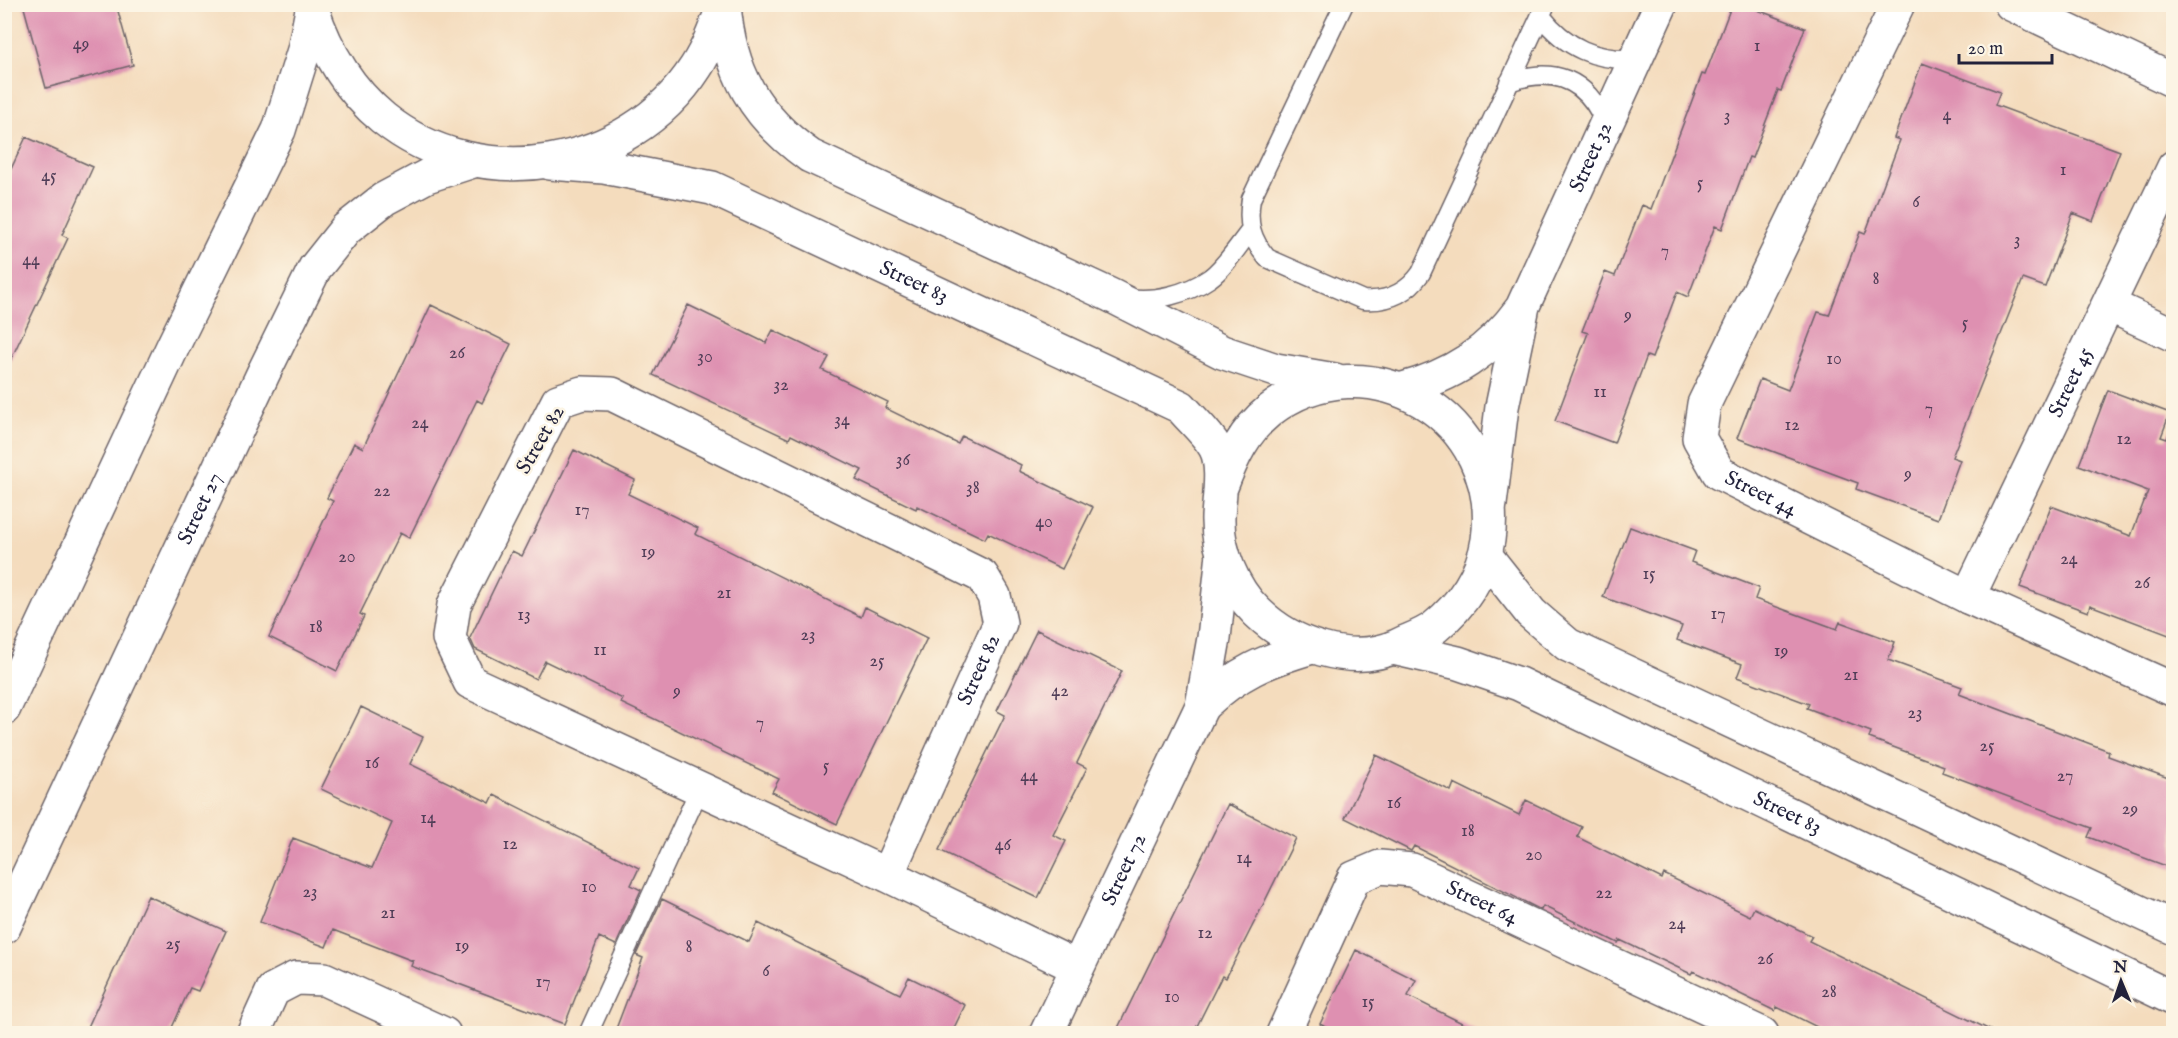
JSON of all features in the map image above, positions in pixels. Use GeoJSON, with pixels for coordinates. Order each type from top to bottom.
{"type":"FeatureCollection","features":[{"type":"Feature","properties":{"kind":"street"},"geometry":{"type":"LineString","coordinates":[[311,7],[322,41],[349,83],[384,118],[426,144],[474,161],[550,163],[585,153],[617,139],[647,119],[674,96],[713,37],[724,4]]}},
{"type":"Feature","properties":{"kind":"street"},"geometry":{"type":"LineString","coordinates":[[724,4],[726,29],[741,79],[754,102],[789,141],[810,156],[1110,295],[1222,352],[1249,362],[1304,375],[1400,390],[1428,403],[1452,422],[1471,446],[1483,474],[1490,504]]}},
{"type":"Feature","properties":{"kind":"street","name":"Street 32"},"geometry":{"type":"LineString","coordinates":[[1393,648],[1434,628],[1466,596],[1485,555],[1502,407],[1522,309],[1661,4]]}},
{"type":"Feature","properties":{"kind":"street","name":"Street 44"},"geometry":{"type":"LineString","coordinates":[[1898,4],[1704,404],[1700,438],[1719,473],[1968,597],[2174,690]]}},
{"type":"Feature","properties":{"kind":"street"},"geometry":{"type":"LineString","coordinates":[[2011,4],[2174,81]]}},
{"type":"Feature","properties":{"kind":"street"},"geometry":{"type":"LineString","coordinates":[[4,708],[174,344],[279,130],[293,91],[311,7]]}},
{"type":"Feature","properties":{"kind":"street","name":"Street 27"},"geometry":{"type":"LineString","coordinates":[[4,927],[258,384],[315,268],[346,230],[384,199],[427,176],[474,161]]}},
{"type":"Feature","properties":{"kind":"street","name":"Street 83"},"geometry":{"type":"LineString","coordinates":[[550,163],[604,167],[712,188],[1181,407],[1215,448],[1221,487]]}},
{"type":"Feature","properties":{"kind":"street","name":"Street 45"},"geometry":{"type":"LineString","coordinates":[[1968,597],[2174,167]]}},
{"type":"Feature","properties":{"kind":"street"},"geometry":{"type":"LineString","coordinates":[[2109,305],[2174,335]]}},
{"type":"Feature","properties":{"kind":"street","name":"Street 32"},"geometry":{"type":"LineString","coordinates":[[1400,390],[1441,377],[1478,355],[1509,326],[1522,309]]}},
{"type":"Feature","properties":{"kind":"street"},"geometry":{"type":"LineString","coordinates":[[1352,381],[1303,392],[1268,412],[1247,433],[1232,458],[1221,487],[1218,520],[1223,554],[1236,585],[1256,611],[1282,632],[1312,647],[1339,653],[1366,653],[1393,648]]}},
{"type":"Feature","properties":{"kind":"street","name":"Street 82"},"geometry":{"type":"LineString","coordinates":[[886,875],[1000,623],[994,596],[982,576],[612,394],[582,393],[558,401],[454,605],[448,638],[470,682],[886,875],[1077,967]]}},
{"type":"Feature","properties":{"kind":"street","name":"Street 72"},"geometry":{"type":"LineString","coordinates":[[1046,1034],[1202,706],[1214,638],[1223,554]]}},
{"type":"Feature","properties":{"kind":"street"},"geometry":{"type":"LineString","coordinates":[[1485,555],[1531,613],[1568,645],[2174,928]]}},
{"type":"Feature","properties":{"kind":"street","name":"Street 72"},"geometry":{"type":"LineString","coordinates":[[1202,706],[1226,683],[1252,668],[1312,647]]}},
{"type":"Feature","properties":{"kind":"street","name":"Street 83"},"geometry":{"type":"LineString","coordinates":[[1393,648],[1458,663],[1519,684],[2174,999]]}},
{"type":"Feature","properties":{"kind":"street","name":"Street 64"},"geometry":{"type":"LineString","coordinates":[[1283,1034],[1354,878],[1380,867],[1412,870],[1762,1034]]}},
{"type":"Feature","properties":{"kind":"street"},"geometry":{"type":"LineString","coordinates":[[253,1034],[273,990],[296,978],[324,979],[444,1034]]}},
{"type":"Feature","properties":{"kind":"lane"},"geometry":{"type":"LineString","coordinates":[[1344,4],[1251,199],[1248,215],[1250,231],[1257,246],[1267,258],[1364,300],[1386,299],[1397,295],[1406,290],[1421,273],[1543,10]]}},
{"type":"Feature","properties":{"kind":"lane"},"geometry":{"type":"LineString","coordinates":[[1543,10],[1560,38],[1587,54],[1603,58],[1636,59]]}},
{"type":"Feature","properties":{"kind":"lane"},"geometry":{"type":"LineString","coordinates":[[1509,82],[1542,74],[1559,77],[1588,94],[1605,123]]}},
{"type":"Feature","properties":{"kind":"lane"},"geometry":{"type":"LineString","coordinates":[[1110,295],[1136,299],[1163,297],[1188,290],[1211,277],[1250,231]]}},
{"type":"Feature","properties":{"kind":"lane"},"geometry":{"type":"LineString","coordinates":[[588,1034],[700,788]]}},
{"type":"Feature","properties":{"kind":"building"},"geometry":{"type":"Polygon","coordinates":[[[23,4],[116,4],[133,65],[46,88],[23,4]]]}},
{"type":"Feature","properties":{"kind":"building"},"geometry":{"type":"Polygon","coordinates":[[[1732,4],[1742,4],[1805,28],[1752,158],[1749,157],[1722,229],[1715,226],[1688,297],[1677,292],[1652,358],[1647,356],[1614,443],[1555,421],[1588,333],[1582,331],[1605,272],[1615,276],[1642,205],[1651,209],[1702,74],[1705,75],[1732,4]]]}},
{"type":"Feature","properties":{"kind":"building"},"geometry":{"type":"Polygon","coordinates":[[[1922,63],[2000,92],[1995,105],[2120,151],[2093,221],[2073,213],[2045,287],[2023,279],[1952,457],[1960,460],[1938,519],[1856,489],[1858,483],[1737,438],[1760,379],[1788,390],[1818,312],[1829,315],[1860,232],[1865,234],[1900,140],[1894,138],[1922,63]]]}},
{"type":"Feature","properties":{"kind":"building"},"geometry":{"type":"Polygon","coordinates":[[[26,137],[93,167],[62,235],[68,238],[4,374],[4,184],[26,137]]]}},
{"type":"Feature","properties":{"kind":"building"},"geometry":{"type":"Polygon","coordinates":[[[431,305],[511,344],[482,403],[477,400],[409,538],[400,533],[360,614],[364,616],[337,671],[269,637],[333,501],[327,498],[354,443],[363,448],[431,305]]]}},
{"type":"Feature","properties":{"kind":"building"},"geometry":{"type":"Polygon","coordinates":[[[688,305],[766,343],[773,330],[829,357],[822,370],[888,402],[885,408],[958,444],[962,436],[1021,465],[1019,471],[1093,507],[1062,569],[988,533],[985,539],[917,506],[916,509],[856,480],[862,470],[791,435],[789,439],[653,375],[688,305]]]}},
{"type":"Feature","properties":{"kind":"building"},"geometry":{"type":"Polygon","coordinates":[[[2108,390],[2170,413],[2161,437],[2167,439],[2171,428],[2174,429],[2174,637],[2090,605],[2088,612],[2020,587],[2051,506],[2131,536],[2148,491],[2079,465],[2108,390]]]}},
{"type":"Feature","properties":{"kind":"building"},"geometry":{"type":"Polygon","coordinates":[[[574,450],[635,480],[628,494],[698,528],[695,534],[861,617],[865,607],[927,638],[837,824],[772,792],[779,779],[621,703],[623,699],[545,661],[536,679],[475,649],[470,638],[512,551],[522,556],[574,450]]]}},
{"type":"Feature","properties":{"kind":"building"},"geometry":{"type":"Polygon","coordinates":[[[1630,527],[1695,551],[1691,562],[1759,588],[1755,599],[1837,629],[1840,622],[1895,642],[1888,660],[1962,687],[1959,694],[2109,751],[2108,756],[2174,780],[2174,869],[2088,837],[2092,828],[1942,772],[1944,766],[1869,738],[1871,732],[1807,708],[1809,704],[1737,677],[1742,664],[1677,640],[1682,626],[1603,597],[1630,527]]]}},
{"type":"Feature","properties":{"kind":"building"},"geometry":{"type":"Polygon","coordinates":[[[1037,630],[1122,671],[1077,763],[1087,768],[1053,835],[1066,841],[1038,898],[939,850],[1005,715],[997,711],[1037,630]]]}},
{"type":"Feature","properties":{"kind":"building"},"geometry":{"type":"Polygon","coordinates":[[[361,707],[423,737],[410,764],[490,803],[494,795],[639,868],[631,885],[641,890],[616,945],[599,937],[565,1024],[411,966],[413,961],[333,930],[326,947],[260,922],[293,838],[372,868],[392,823],[321,789],[361,707]]]}},
{"type":"Feature","properties":{"kind":"building"},"geometry":{"type":"Polygon","coordinates":[[[1376,755],[1451,791],[1454,783],[1519,815],[1526,800],[1582,827],[1577,837],[1662,879],[1664,874],[1750,916],[1754,908],[1812,936],[1809,941],[1998,1034],[1831,1034],[1777,1007],[1775,1011],[1693,971],[1691,974],[1620,940],[1618,943],[1543,906],[1541,910],[1414,846],[1411,851],[1345,818],[1376,755]]]}},
{"type":"Feature","properties":{"kind":"building"},"geometry":{"type":"Polygon","coordinates":[[[1228,804],[1296,838],[1226,978],[1222,976],[1193,1034],[1115,1034],[1228,804]]]}},
{"type":"Feature","properties":{"kind":"building"},"geometry":{"type":"Polygon","coordinates":[[[148,896],[226,931],[198,991],[190,988],[169,1034],[102,1034],[88,1027],[148,896]]]}},
{"type":"Feature","properties":{"kind":"building"},"geometry":{"type":"Polygon","coordinates":[[[662,899],[749,942],[758,923],[900,994],[909,977],[965,1005],[951,1034],[614,1034],[643,958],[636,955],[662,899]]]}},
{"type":"Feature","properties":{"kind":"building"},"geometry":{"type":"Polygon","coordinates":[[[1356,950],[1416,980],[1408,996],[1484,1034],[1338,1034],[1320,1024],[1356,950]]]}}]}
